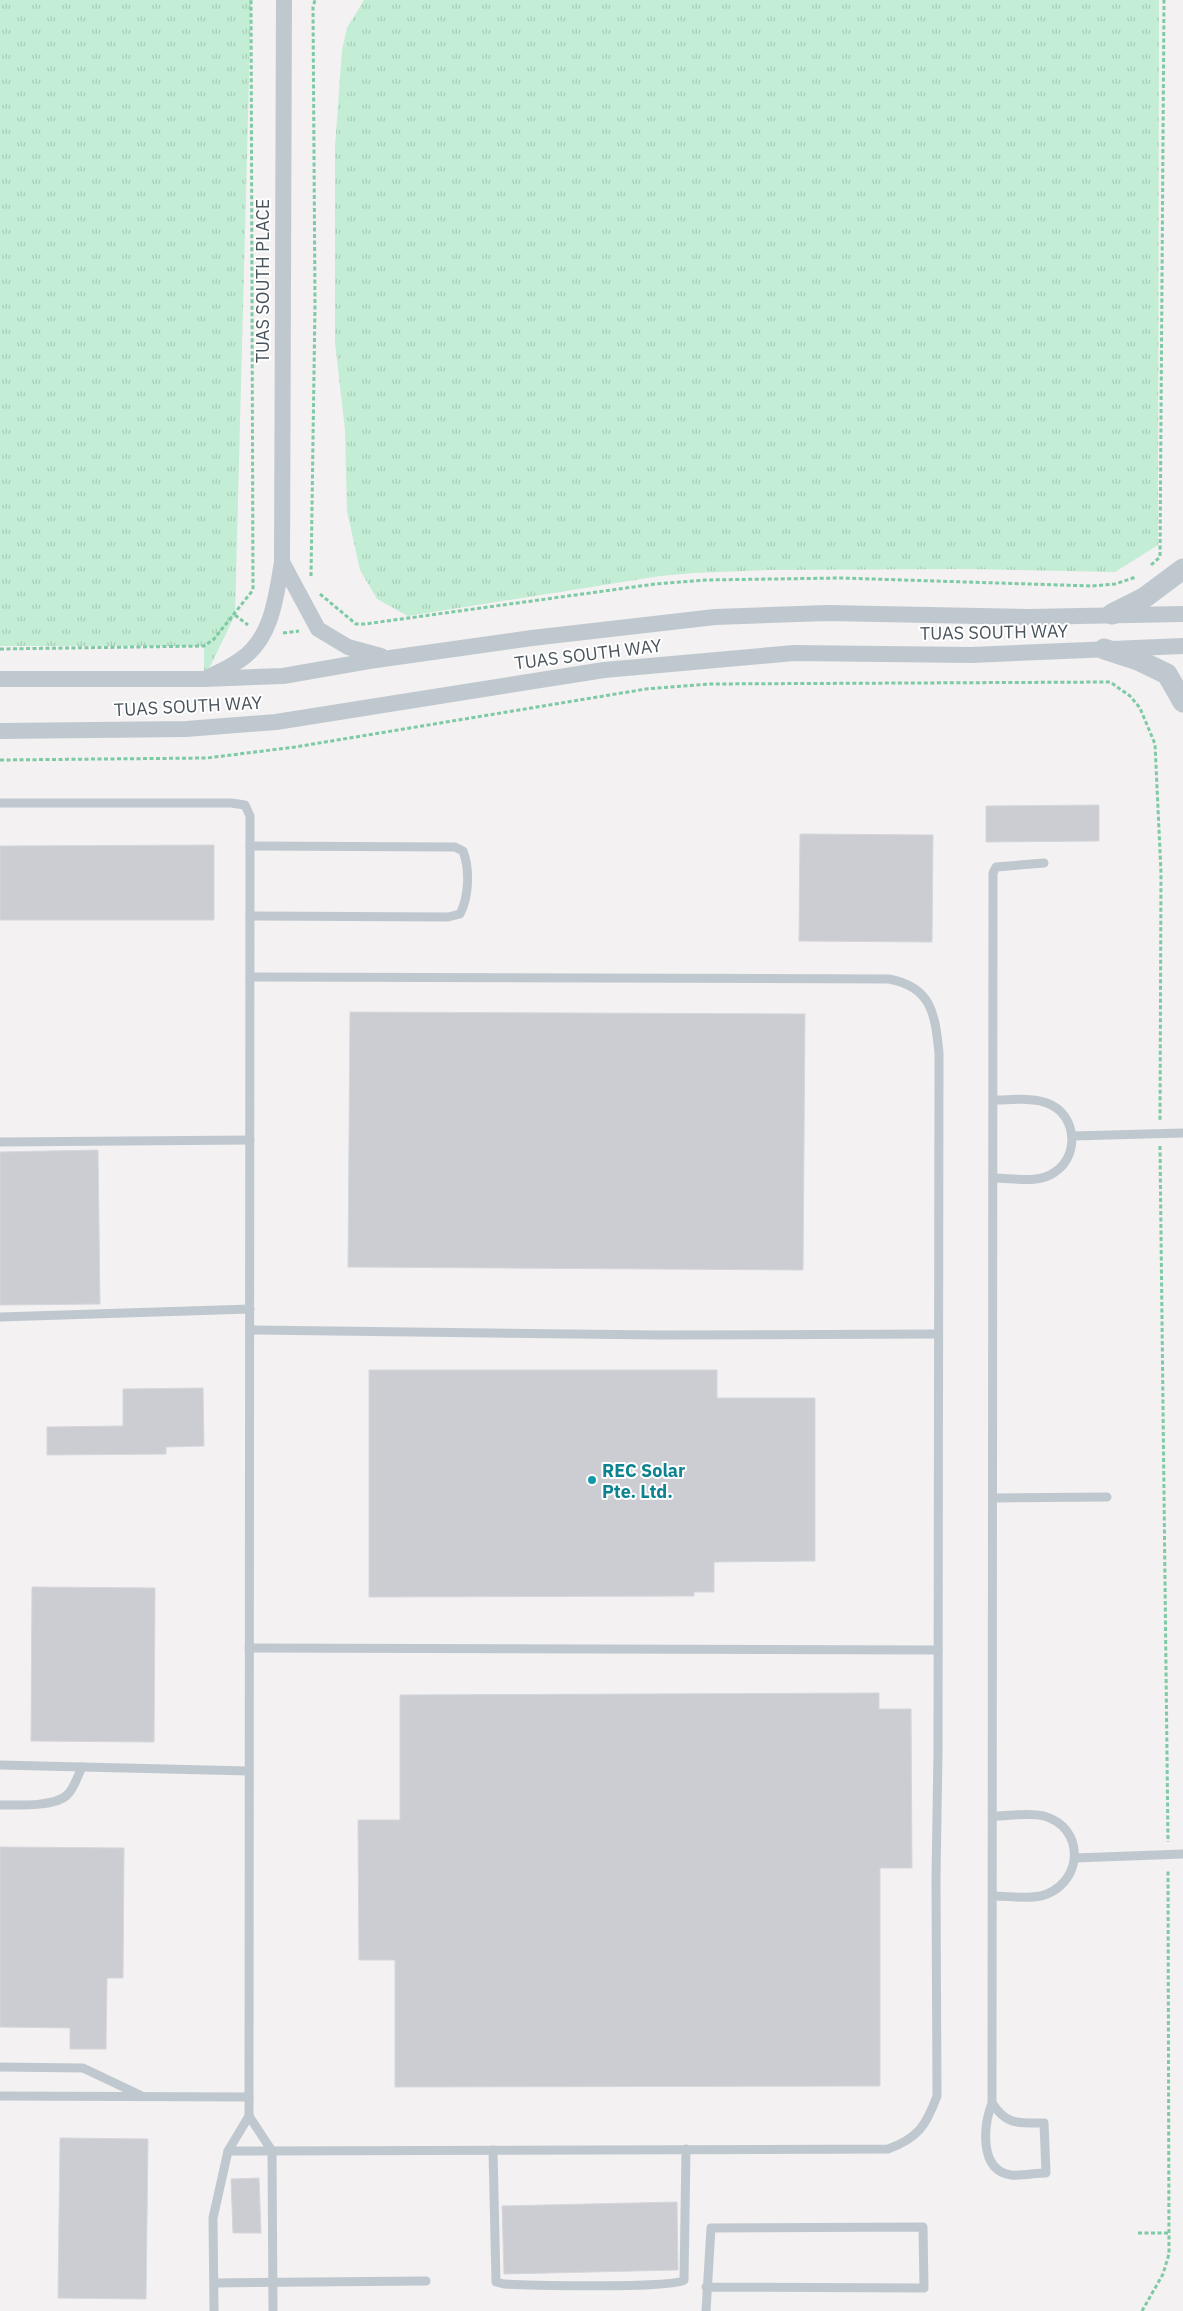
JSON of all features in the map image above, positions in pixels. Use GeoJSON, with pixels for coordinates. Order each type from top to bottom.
{"type":"FeatureCollection","features":[{"type":"Feature","properties":{"kind":"street","name":"TUAS SOUTH PLACE"},"geometry":{"type":"LineString","coordinates":[[204,679],[241,660],[262,636],[274,606],[282,562],[284,0]]}},
{"type":"Feature","properties":{"kind":"street","name":"TUAS SOUTH PLACE"},"geometry":{"type":"LineString","coordinates":[[282,562],[318,629],[348,647],[389,658]]}},
{"type":"Feature","properties":{"kind":"street"},"geometry":{"type":"LineString","coordinates":[[1112,614],[1144,598],[1183,568]]}},
{"type":"Feature","properties":{"kind":"street","name":"TUAS SOUTH WAY"},"geometry":{"type":"LineString","coordinates":[[0,679],[204,679],[283,676],[389,658],[532,638],[715,617],[827,612],[1028,617],[1183,614]]}},
{"type":"Feature","properties":{"kind":"street","name":"TUAS SOUTH WAY"},"geometry":{"type":"LineString","coordinates":[[0,731],[186,729],[276,722],[604,670],[794,653],[971,655],[1183,646]]}},
{"type":"Feature","properties":{"kind":"street"},"geometry":{"type":"LineString","coordinates":[[1104,650],[1138,660],[1167,674],[1183,702]]}},
{"type":"Feature","properties":{"kind":"lane"},"geometry":{"type":"LineString","coordinates":[[0,803],[239,804],[244,805],[250,816],[249,2116],[228,2151],[213,2218],[214,2311]]}},
{"type":"Feature","properties":{"kind":"lane"},"geometry":{"type":"LineString","coordinates":[[250,846],[455,847],[463,851],[466,858],[467,880],[464,906],[460,914],[448,917],[250,916]]}},
{"type":"Feature","properties":{"kind":"lane"},"geometry":{"type":"LineString","coordinates":[[992,2103],[1000,2116],[1014,2123],[1044,2123],[1046,2173],[1011,2175],[1002,2172],[994,2165],[987,2151],[986,2119],[992,2103],[994,1816],[994,873],[996,867],[1044,863]]}},
{"type":"Feature","properties":{"kind":"lane"},"geometry":{"type":"LineString","coordinates":[[228,2151],[888,2149],[902,2144],[919,2133],[930,2117],[937,2096],[939,1053],[936,1023],[930,1006],[921,992],[906,982],[889,978],[250,977]]}},
{"type":"Feature","properties":{"kind":"lane"},"geometry":{"type":"LineString","coordinates":[[994,1100],[1036,1100],[1047,1102],[1064,1115],[1070,1125],[1072,1136],[1072,1149],[1067,1159],[1050,1175],[1038,1179],[994,1178]]}},
{"type":"Feature","properties":{"kind":"lane"},"geometry":{"type":"LineString","coordinates":[[1072,1136],[1183,1133]]}},
{"type":"Feature","properties":{"kind":"lane"},"geometry":{"type":"LineString","coordinates":[[0,1142],[250,1140]]}},
{"type":"Feature","properties":{"kind":"lane"},"geometry":{"type":"LineString","coordinates":[[0,1316],[250,1310]]}},
{"type":"Feature","properties":{"kind":"lane"},"geometry":{"type":"LineString","coordinates":[[250,1330],[660,1335],[938,1334]]}},
{"type":"Feature","properties":{"kind":"lane"},"geometry":{"type":"LineString","coordinates":[[994,1498],[1107,1497]]}},
{"type":"Feature","properties":{"kind":"lane"},"geometry":{"type":"LineString","coordinates":[[249,1648],[938,1650]]}},
{"type":"Feature","properties":{"kind":"lane"},"geometry":{"type":"LineString","coordinates":[[0,1765],[249,1771]]}},
{"type":"Feature","properties":{"kind":"lane"},"geometry":{"type":"LineString","coordinates":[[0,1806],[59,1800],[67,1795],[82,1767]]}},
{"type":"Feature","properties":{"kind":"lane"},"geometry":{"type":"LineString","coordinates":[[993,1896],[1039,1897],[1048,1894],[1064,1884],[1072,1872],[1075,1858],[1073,1843],[1070,1837],[1056,1821],[1043,1816],[994,1816]]}},
{"type":"Feature","properties":{"kind":"lane"},"geometry":{"type":"LineString","coordinates":[[1075,1858],[1183,1854]]}},
{"type":"Feature","properties":{"kind":"lane"},"geometry":{"type":"LineString","coordinates":[[0,2066],[83,2068],[143,2097]]}},
{"type":"Feature","properties":{"kind":"lane"},"geometry":{"type":"LineString","coordinates":[[0,2096],[249,2097]]}},
{"type":"Feature","properties":{"kind":"lane"},"geometry":{"type":"LineString","coordinates":[[249,2116],[272,2151],[273,2311]]}},
{"type":"Feature","properties":{"kind":"lane"},"geometry":{"type":"LineString","coordinates":[[493,2150],[496,2282],[504,2284],[629,2285],[677,2284],[684,2280],[686,2150]]}},
{"type":"Feature","properties":{"kind":"lane"},"geometry":{"type":"LineString","coordinates":[[706,2287],[924,2288],[923,2227],[711,2228],[706,2287],[706,2311]]}},
{"type":"Feature","properties":{"kind":"lane"},"geometry":{"type":"LineString","coordinates":[[214,2283],[426,2281]]}},
{"type":"Feature","properties":{"kind":"path"},"geometry":{"type":"LineString","coordinates":[[0,649],[204,646],[224,627],[253,590],[251,0]]}},
{"type":"Feature","properties":{"kind":"path"},"geometry":{"type":"LineString","coordinates":[[312,582],[315,304],[313,7],[315,0]]}},
{"type":"Feature","properties":{"kind":"path"},"geometry":{"type":"LineString","coordinates":[[1146,570],[1160,557],[1164,0]]}},
{"type":"Feature","properties":{"kind":"path"},"geometry":{"type":"LineString","coordinates":[[319,592],[356,624],[365,624],[645,586],[706,580],[840,578],[1092,586],[1115,584],[1138,576]]}},
{"type":"Feature","properties":{"kind":"path"},"geometry":{"type":"LineString","coordinates":[[0,760],[207,758],[305,746],[646,689],[709,684],[1110,682],[1130,696],[1140,708],[1155,744],[1161,873],[1160,1134],[1168,1854],[1169,2233],[1169,2254],[1163,2274],[1142,2311]]}},
{"type":"Feature","properties":{"kind":"path"},"geometry":{"type":"LineString","coordinates":[[1138,2233],[1169,2233]]}},
{"type":"Feature","properties":{"kind":"green space"},"geometry":{"type":"Polygon","coordinates":[[[0,0],[251,0],[235,615],[204,679],[204,646],[0,646],[0,0]]]}},
{"type":"Feature","properties":{"kind":"green space"},"geometry":{"type":"Polygon","coordinates":[[[364,0],[1159,0],[1158,545],[1115,572],[969,569],[768,570],[694,573],[660,576],[408,616],[377,599],[360,570],[347,511],[345,430],[335,342],[335,147],[342,50],[347,28],[364,0]]]}},
{"type":"Feature","properties":{"kind":"building"},"geometry":{"type":"Polygon","coordinates":[[[1099,805],[1099,841],[986,842],[986,806],[1099,805]]]}},
{"type":"Feature","properties":{"kind":"building"},"geometry":{"type":"Polygon","coordinates":[[[800,834],[933,835],[932,942],[799,941],[800,834]]]}},
{"type":"Feature","properties":{"kind":"building"},"geometry":{"type":"Polygon","coordinates":[[[214,845],[214,920],[0,920],[0,846],[214,845]]]}},
{"type":"Feature","properties":{"kind":"building"},"geometry":{"type":"Polygon","coordinates":[[[350,1012],[805,1014],[803,1270],[348,1267],[350,1012]]]}},
{"type":"Feature","properties":{"kind":"building"},"geometry":{"type":"Polygon","coordinates":[[[98,1150],[100,1304],[0,1305],[0,1152],[98,1150]]]}},
{"type":"Feature","properties":{"kind":"building","name":"REC Solar Pte. Ltd."},"geometry":{"type":"Polygon","coordinates":[[[369,1370],[717,1370],[717,1398],[815,1398],[815,1561],[714,1562],[714,1592],[694,1592],[694,1596],[369,1597],[369,1370]]]}},
{"type":"Feature","properties":{"kind":"building"},"geometry":{"type":"Polygon","coordinates":[[[203,1388],[204,1446],[166,1447],[166,1454],[47,1455],[47,1427],[123,1426],[123,1389],[203,1388]]]}},
{"type":"Feature","properties":{"kind":"building"},"geometry":{"type":"Polygon","coordinates":[[[32,1587],[155,1588],[154,1742],[31,1741],[32,1587]]]}},
{"type":"Feature","properties":{"kind":"building"},"geometry":{"type":"Polygon","coordinates":[[[879,1693],[879,1709],[911,1709],[912,1868],[880,1868],[880,2086],[395,2087],[395,1960],[359,1960],[358,1820],[400,1820],[400,1695],[879,1693]]]}},
{"type":"Feature","properties":{"kind":"building"},"geometry":{"type":"Polygon","coordinates":[[[0,1847],[124,1848],[123,1978],[107,1978],[106,2049],[70,2049],[70,2028],[0,2027],[0,1847]]]}},
{"type":"Feature","properties":{"kind":"building"},"geometry":{"type":"Polygon","coordinates":[[[60,2138],[148,2139],[146,2299],[58,2298],[60,2138]]]}},
{"type":"Feature","properties":{"kind":"building"},"geometry":{"type":"Polygon","coordinates":[[[259,2178],[261,2233],[233,2233],[231,2179],[259,2178]]]}},
{"type":"Feature","properties":{"kind":"building"},"geometry":{"type":"Polygon","coordinates":[[[677,2202],[678,2270],[504,2274],[502,2206],[677,2202]]]}},
{"type":"Feature","properties":{"kind":"place","name":"REC Solar Pte. Ltd."},"geometry":{"type":"Point","coordinates":[592,1480]}}]}
